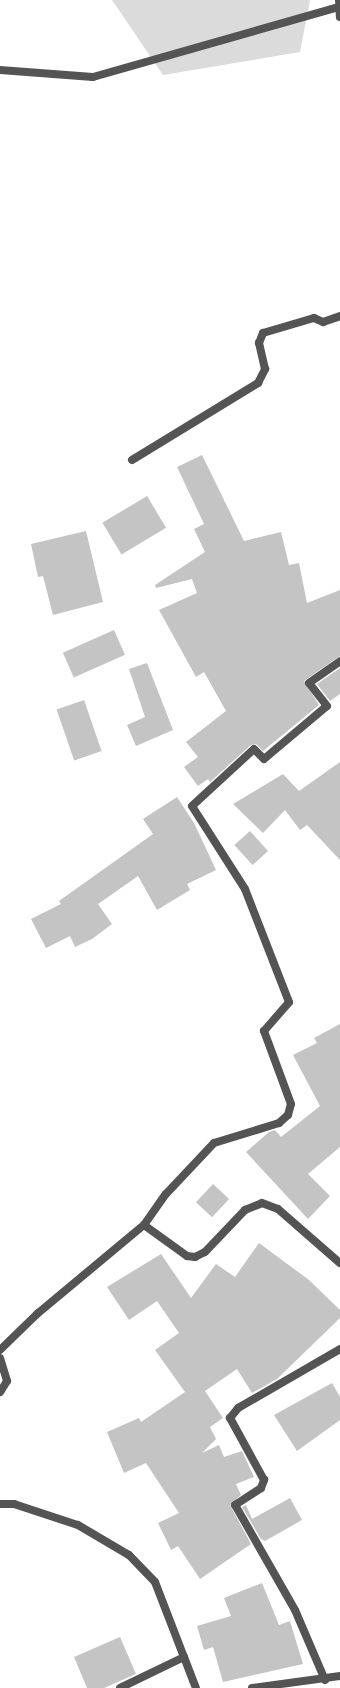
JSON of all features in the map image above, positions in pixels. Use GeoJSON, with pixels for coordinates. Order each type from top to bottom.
{"type":"FeatureCollection","features":[{"type":"Feature","properties":{"kind":"street"},"geometry":{"type":"LineString","coordinates":[[0,70],[93,77],[338,4],[340,17]]}},
{"type":"Feature","properties":{"kind":"street"},"geometry":{"type":"LineString","coordinates":[[132,460],[258,383],[265,369],[259,343],[263,333],[314,318],[323,322],[340,316]]}},
{"type":"Feature","properties":{"kind":"street"},"geometry":{"type":"LineString","coordinates":[[0,1350],[37,1314],[144,1225],[166,1194],[214,1144],[279,1123],[291,1110],[264,1031],[289,1002],[245,889],[192,806],[254,750],[264,759],[327,706],[309,683],[340,661]]}},
{"type":"Feature","properties":{"kind":"street"},"geometry":{"type":"LineString","coordinates":[[144,1225],[187,1256],[195,1257],[205,1252],[245,1210],[262,1203],[278,1209],[339,1259]]}},
{"type":"Feature","properties":{"kind":"street"},"geometry":{"type":"LineString","coordinates":[[325,1680],[295,1610],[235,1505],[261,1488],[264,1480],[230,1418],[238,1408],[340,1349]]}},
{"type":"Feature","properties":{"kind":"street"},"geometry":{"type":"LineString","coordinates":[[0,1358],[7,1381],[0,1392]]}},
{"type":"Feature","properties":{"kind":"street"},"geometry":{"type":"LineString","coordinates":[[0,1504],[14,1504],[78,1525],[128,1555],[155,1582],[196,1688]]}},
{"type":"Feature","properties":{"kind":"street"},"geometry":{"type":"LineString","coordinates":[[120,1688],[184,1657]]}},
{"type":"Feature","properties":{"kind":"street"},"geometry":{"type":"LineString","coordinates":[[252,1688],[325,1680],[340,1676]]}},
{"type":"Feature","properties":{"kind":"shaded area"},"geometry":{"type":"Polygon","coordinates":[[[112,0],[310,0],[300,52],[163,75],[112,0]]]}},
{"type":"Feature","properties":{"kind":"building"},"geometry":{"type":"Polygon","coordinates":[[[202,455],[244,541],[281,532],[289,565],[299,563],[307,603],[340,590],[340,656],[304,681],[319,705],[263,751],[256,744],[251,745],[210,782],[208,779],[198,786],[184,767],[198,757],[186,742],[226,711],[204,672],[196,677],[159,610],[197,593],[192,579],[156,588],[155,585],[205,552],[194,529],[204,524],[177,467],[202,455]]]}},
{"type":"Feature","properties":{"kind":"building"},"geometry":{"type":"Polygon","coordinates":[[[147,496],[166,528],[121,554],[102,523],[147,496]]]}},
{"type":"Feature","properties":{"kind":"building"},"geometry":{"type":"Polygon","coordinates":[[[86,531],[103,602],[53,615],[43,576],[38,577],[31,544],[86,531]]]}},
{"type":"Feature","properties":{"kind":"building"},"geometry":{"type":"Polygon","coordinates":[[[114,630],[125,655],[74,677],[63,653],[114,630]]]}},
{"type":"Feature","properties":{"kind":"building"},"geometry":{"type":"Polygon","coordinates":[[[147,663],[173,730],[136,746],[127,725],[145,717],[129,669],[147,663]]]}},
{"type":"Feature","properties":{"kind":"building"},"geometry":{"type":"Polygon","coordinates":[[[340,668],[340,694],[330,701],[317,684],[340,668]]]}},
{"type":"Feature","properties":{"kind":"building"},"geometry":{"type":"Polygon","coordinates":[[[84,700],[102,751],[74,760],[57,709],[84,700]]]}},
{"type":"Feature","properties":{"kind":"building"},"geometry":{"type":"Polygon","coordinates":[[[340,762],[340,860],[307,825],[300,830],[285,810],[263,833],[233,804],[283,774],[299,791],[340,762]]]}},
{"type":"Feature","properties":{"kind":"building"},"geometry":{"type":"Polygon","coordinates":[[[177,797],[194,823],[216,870],[187,884],[190,890],[157,910],[138,876],[98,904],[112,924],[92,939],[75,947],[70,936],[46,948],[31,919],[61,904],[59,901],[153,834],[143,819],[177,797]]]}},
{"type":"Feature","properties":{"kind":"building"},"geometry":{"type":"Polygon","coordinates":[[[250,831],[268,851],[252,865],[234,845],[250,831]]]}},
{"type":"Feature","properties":{"kind":"building"},"geometry":{"type":"Polygon","coordinates":[[[340,1024],[340,1147],[308,1174],[330,1196],[308,1219],[246,1152],[269,1132],[275,1130],[281,1137],[320,1106],[293,1055],[317,1043],[314,1038],[340,1024]]]}},
{"type":"Feature","properties":{"kind":"building"},"geometry":{"type":"Polygon","coordinates":[[[213,1184],[229,1199],[212,1217],[196,1202],[213,1184]]]}},
{"type":"Feature","properties":{"kind":"building"},"geometry":{"type":"Polygon","coordinates":[[[259,1243],[309,1280],[340,1310],[340,1318],[277,1379],[252,1393],[237,1369],[205,1391],[223,1418],[210,1427],[216,1439],[202,1453],[219,1445],[224,1457],[242,1451],[254,1477],[236,1484],[241,1495],[230,1505],[251,1544],[200,1579],[178,1546],[171,1550],[158,1523],[179,1513],[146,1463],[124,1473],[107,1432],[139,1418],[141,1422],[185,1392],[155,1350],[179,1333],[157,1301],[129,1320],[107,1287],[161,1254],[191,1298],[216,1264],[235,1277],[259,1243]]]}},
{"type":"Feature","properties":{"kind":"building"},"geometry":{"type":"Polygon","coordinates":[[[332,1383],[340,1397],[340,1420],[297,1451],[274,1415],[332,1383]]]}},
{"type":"Feature","properties":{"kind":"building"},"geometry":{"type":"Polygon","coordinates":[[[290,1498],[302,1520],[265,1541],[261,1539],[242,1507],[246,1505],[252,1519],[290,1498]]]}},
{"type":"Feature","properties":{"kind":"building"},"geometry":{"type":"Polygon","coordinates":[[[262,1583],[279,1625],[290,1621],[303,1664],[223,1682],[213,1647],[204,1650],[197,1626],[231,1616],[224,1598],[262,1583]]]}},
{"type":"Feature","properties":{"kind":"building"},"geometry":{"type":"Polygon","coordinates":[[[120,1637],[136,1674],[104,1688],[87,1688],[74,1657],[120,1637]]]}}]}
